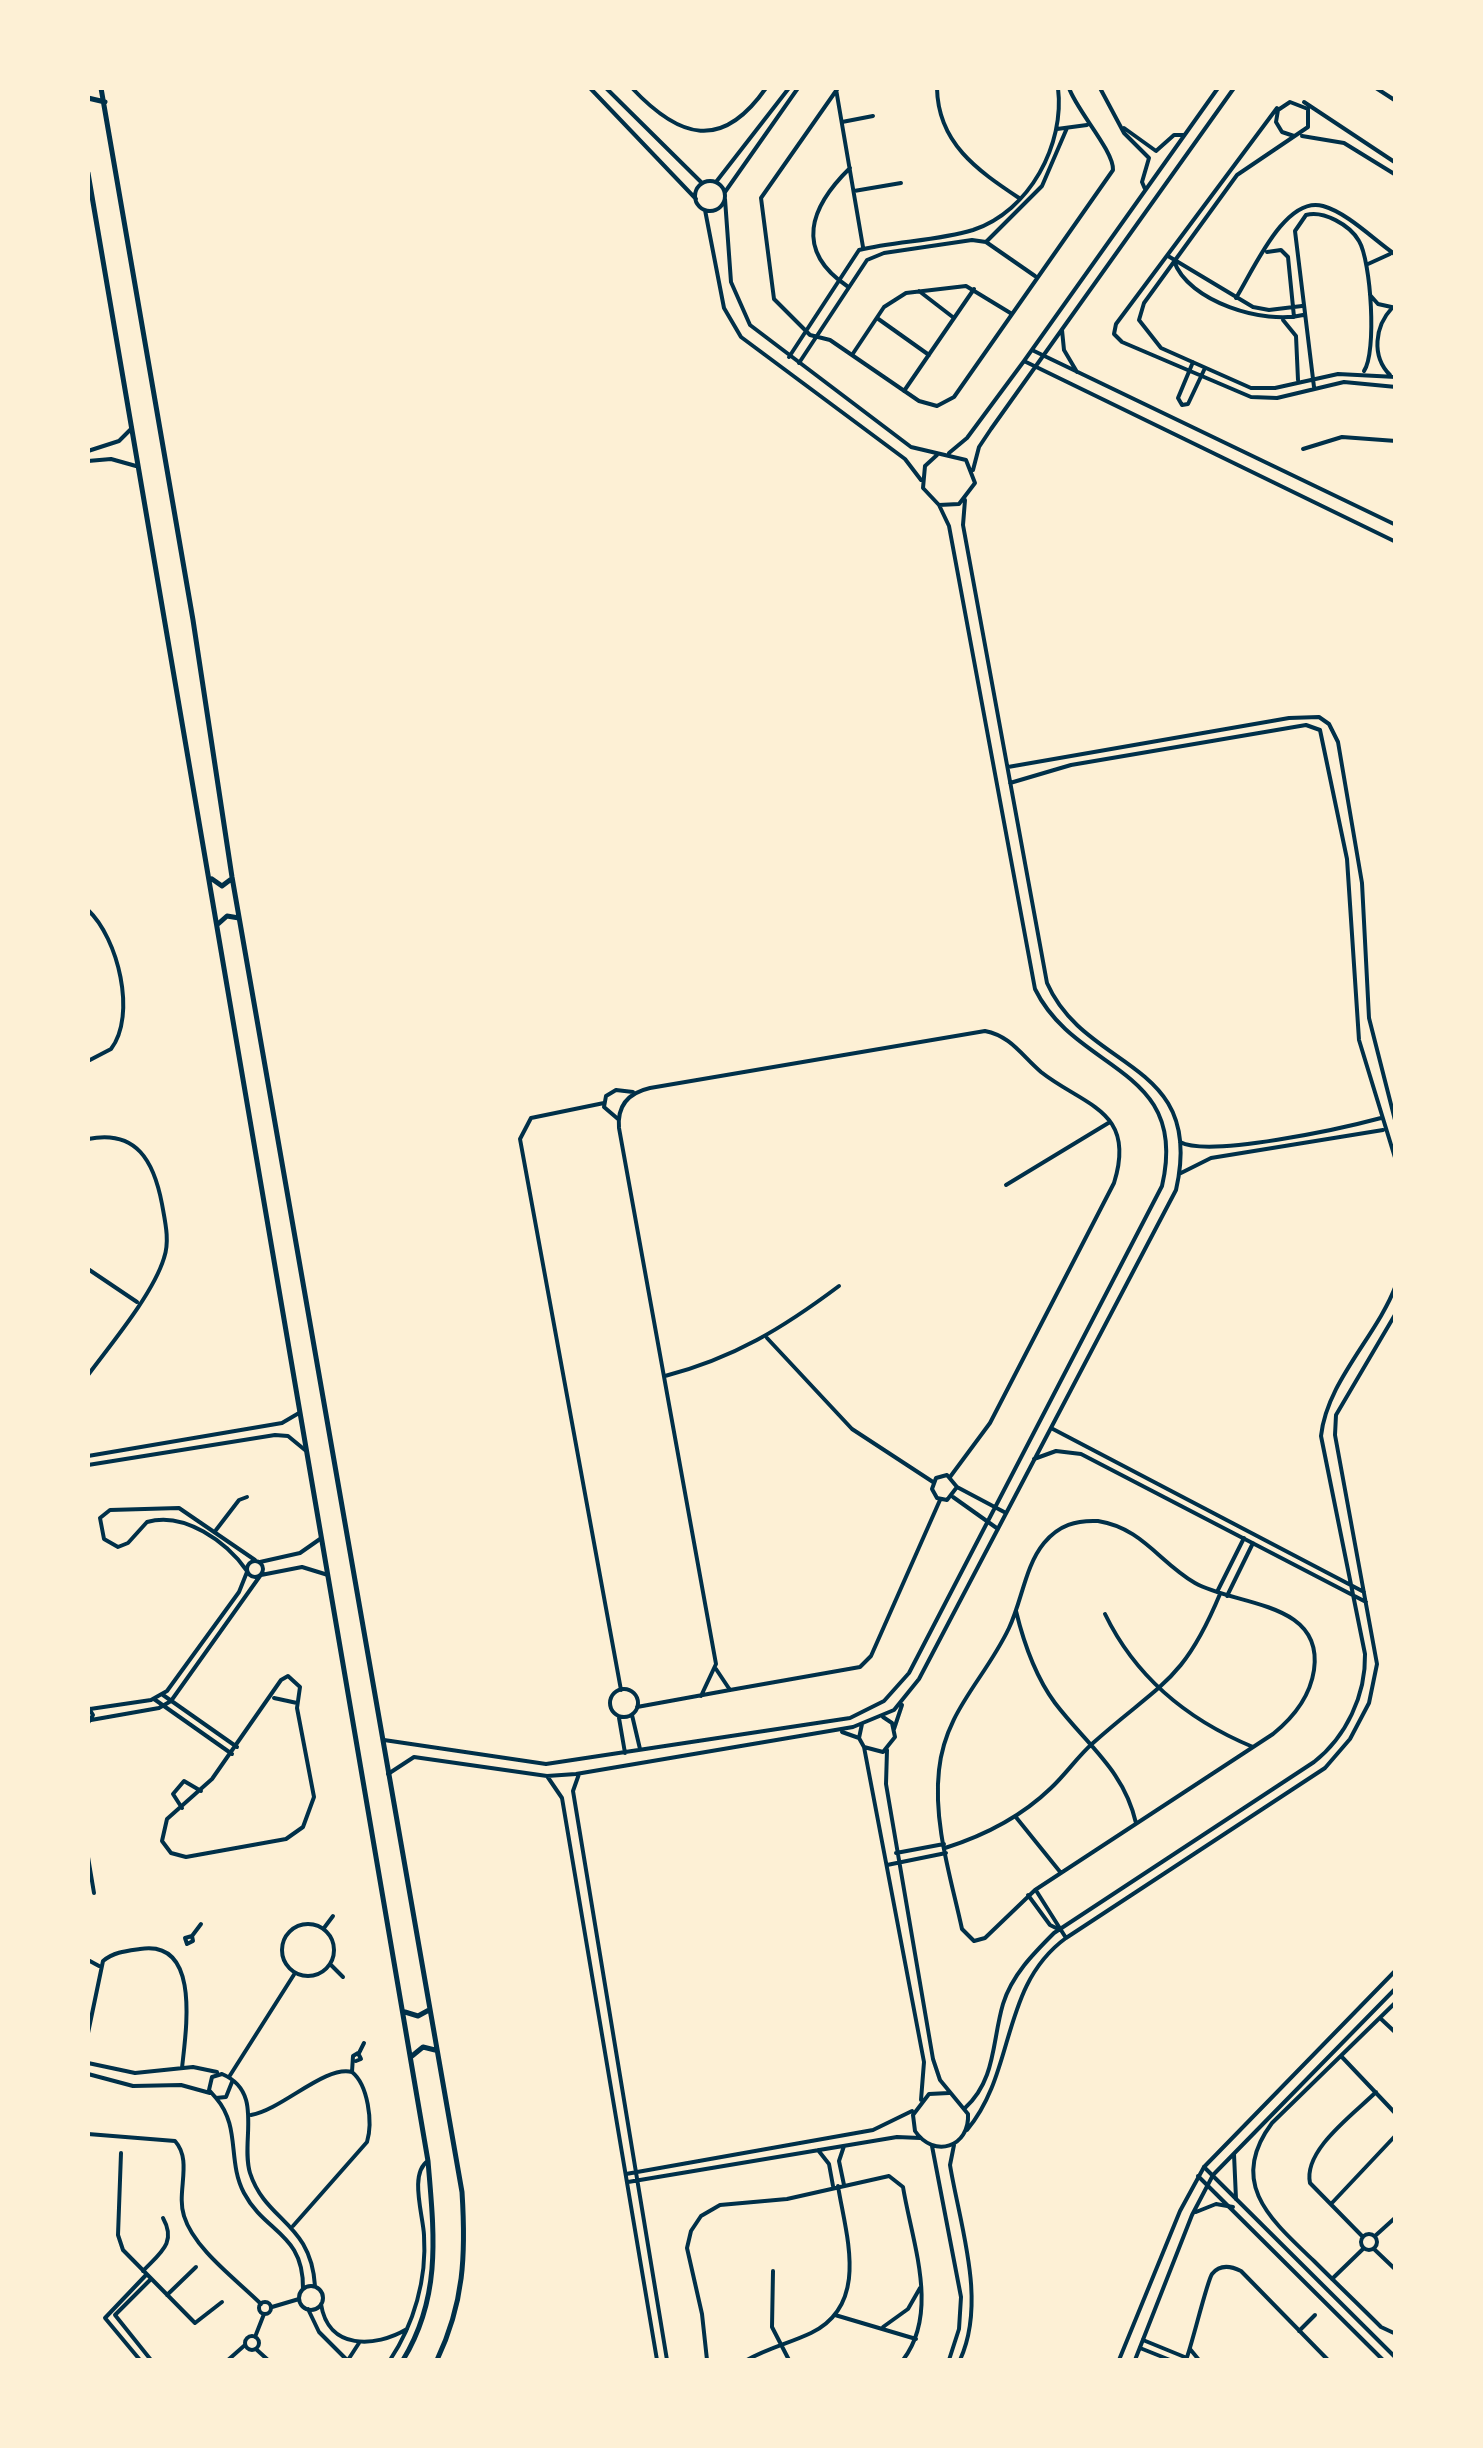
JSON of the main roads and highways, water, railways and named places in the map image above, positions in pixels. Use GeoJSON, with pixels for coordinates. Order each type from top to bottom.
{"type":"FeatureCollection","features":[{"type":"Feature","properties":{"kind":"main road"},"geometry":{"type":"LineString","coordinates":[[101,88],[232,878],[462,2192],[466,2254],[461,2299],[437,2360]]}},
{"type":"Feature","properties":{"kind":"main road"},"geometry":{"type":"LineString","coordinates":[[88,98],[104,102]]}},
{"type":"Feature","properties":{"kind":"main road"},"geometry":{"type":"LineString","coordinates":[[88,173],[428,2161],[436,2243],[433,2280],[424,2317],[403,2360]]}},
{"type":"Feature","properties":{"kind":"main road"},"geometry":{"type":"LineString","coordinates":[[210,877],[222,886],[232,878]]}},
{"type":"Feature","properties":{"kind":"main road"},"geometry":{"type":"LineString","coordinates":[[218,924],[227,916],[239,918]]}},
{"type":"Feature","properties":{"kind":"main road"},"geometry":{"type":"LineString","coordinates":[[404,2012],[418,2016],[430,2008]]}},
{"type":"Feature","properties":{"kind":"main road"},"geometry":{"type":"LineString","coordinates":[[412,2056],[424,2047],[438,2052]]}}]}
